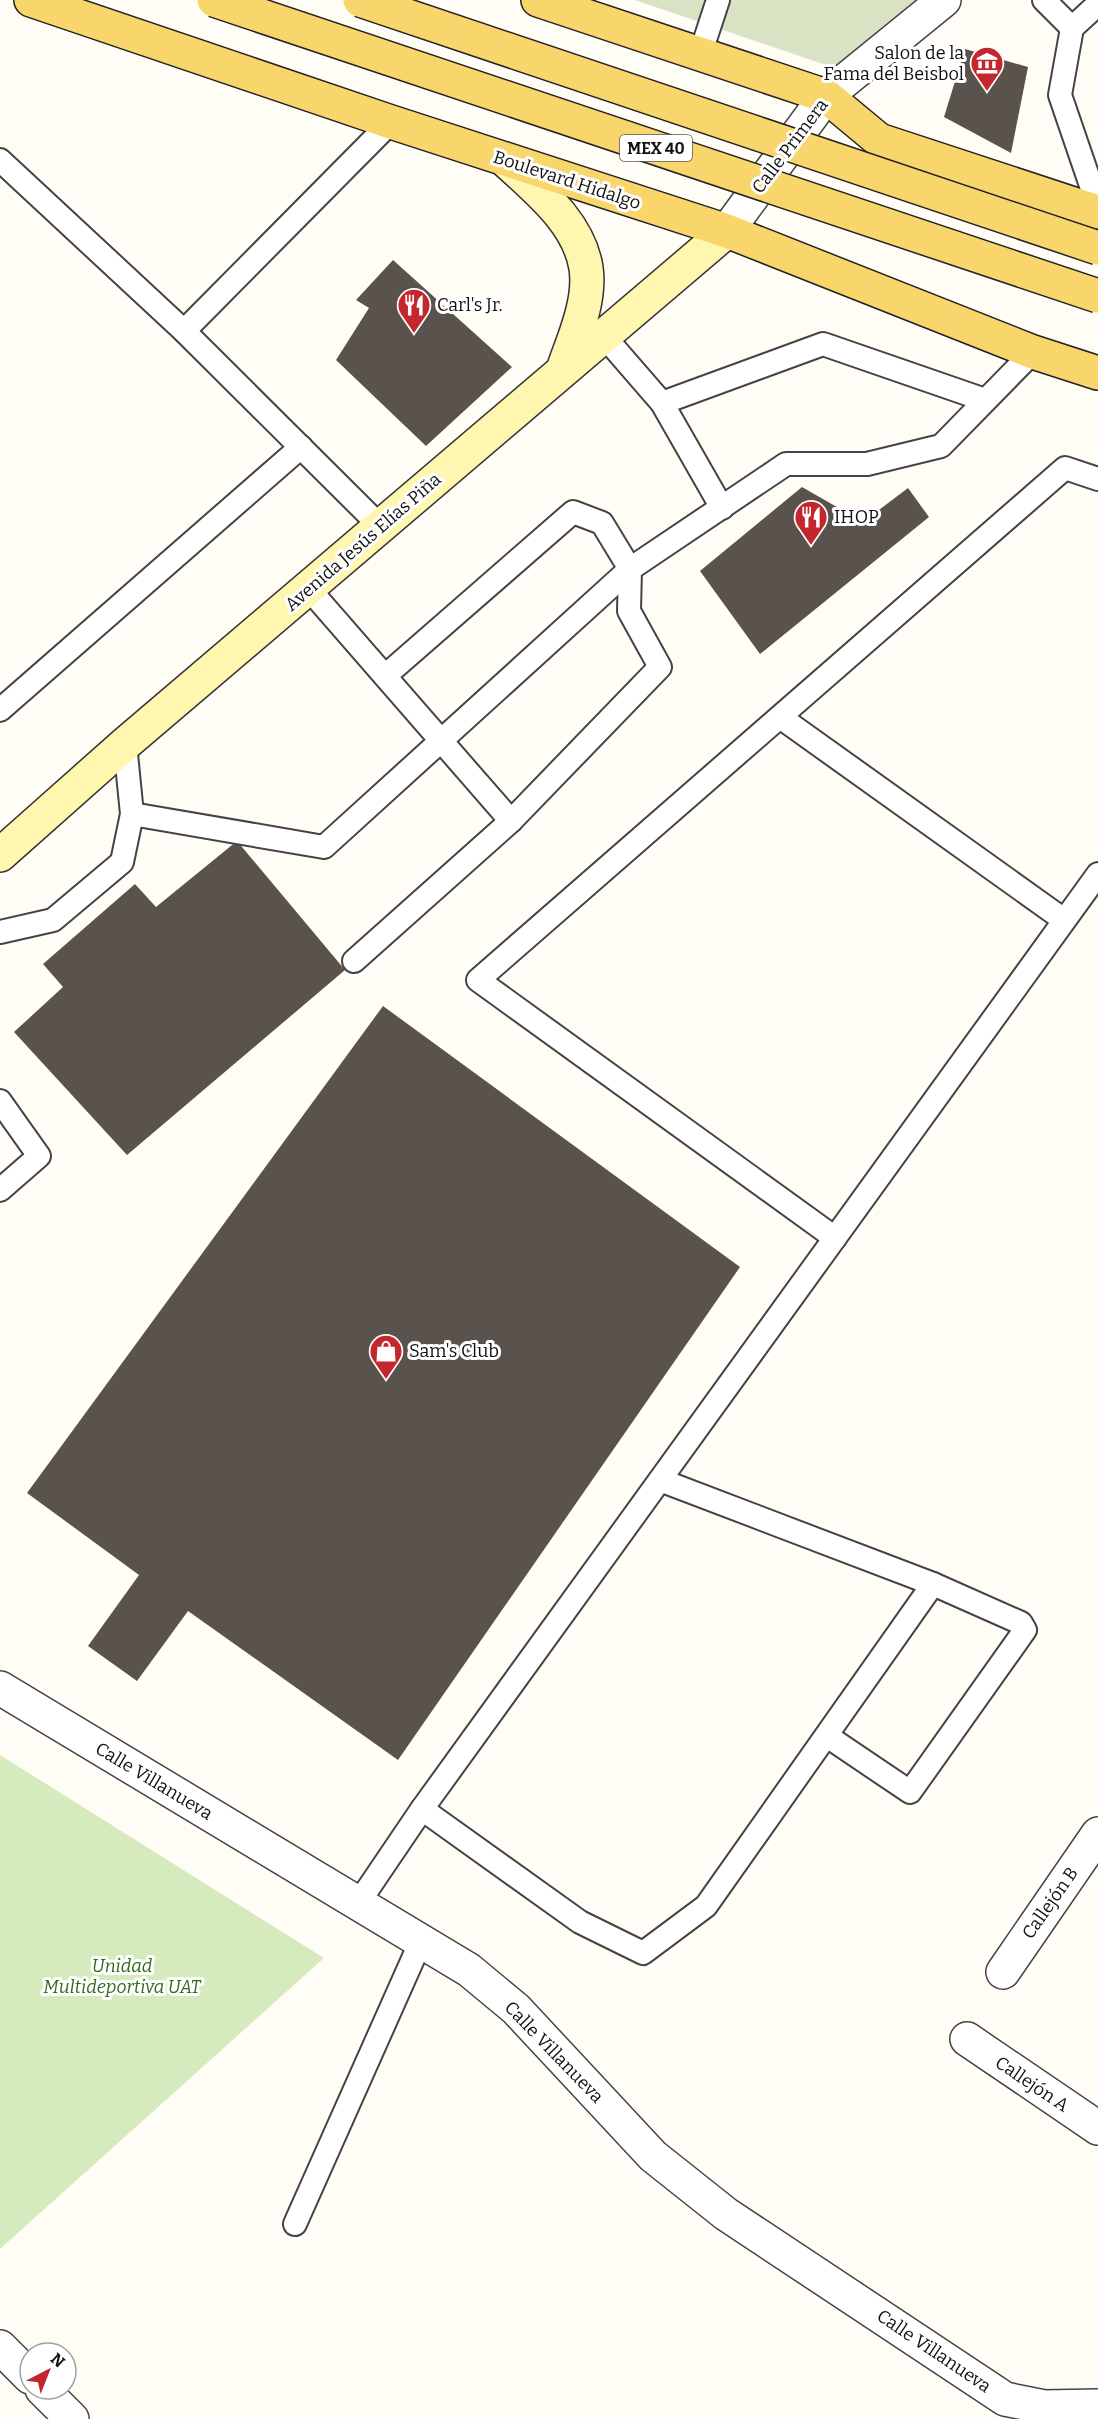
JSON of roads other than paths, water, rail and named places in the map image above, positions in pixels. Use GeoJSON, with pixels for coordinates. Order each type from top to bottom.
{"type":"FeatureCollection","features":[{"type":"Feature","properties":{"kind":"main road","name":"Boulevard Hidalgo"},"geometry":{"type":"LineString","coordinates":[[31,0],[391,123],[727,231],[1033,352],[1098,373]]}},
{"type":"Feature","properties":{"kind":"main road","name":"MEX 40"},"geometry":{"type":"LineString","coordinates":[[214,0],[1098,296]]}},
{"type":"Feature","properties":{"kind":"main road","name":"MEX 40"},"geometry":{"type":"LineString","coordinates":[[360,0],[1098,248]]}},
{"type":"Feature","properties":{"kind":"main road"},"geometry":{"type":"LineString","coordinates":[[538,0],[826,96],[879,140],[1098,212]]}},
{"type":"Feature","properties":{"kind":"street","name":"Calle Primera"},"geometry":{"type":"LineString","coordinates":[[727,231],[826,96],[944,0]]}},
{"type":"Feature","properties":{"kind":"street"},"geometry":{"type":"LineString","coordinates":[[504,159],[561,214],[578,246],[586,268],[580,318],[563,369]]}},
{"type":"Feature","properties":{"kind":"street","name":"Avenida Jesús Elías Piña"},"geometry":{"type":"LineString","coordinates":[[0,855],[603,334],[727,231]]}},
{"type":"Feature","properties":{"kind":"street","name":"Calle Villanueva"},"geometry":{"type":"LineString","coordinates":[[0,1689],[469,1970],[516,2009],[653,2156],[726,2214],[1005,2399],[1044,2407],[1098,2406]]}},
{"type":"Feature","properties":{"kind":"street","name":"Callejón B"},"geometry":{"type":"LineString","coordinates":[[1003,1971],[1098,1834]]}},
{"type":"Feature","properties":{"kind":"street","name":"Callejón A"},"geometry":{"type":"LineString","coordinates":[[967,2039],[1098,2128]]}},
{"type":"Feature","properties":{"kind":"street"},"geometry":{"type":"LineString","coordinates":[[0,2347],[18,2365]]}},
{"type":"Feature","properties":{"kind":"street"},"geometry":{"type":"LineString","coordinates":[[54,2401],[72,2419]]}},
{"type":"Feature","properties":{"kind":"lane"},"geometry":{"type":"LineString","coordinates":[[700,55],[718,0]]}},
{"type":"Feature","properties":{"kind":"lane"},"geometry":{"type":"LineString","coordinates":[[1044,0],[1072,28]]}},
{"type":"Feature","properties":{"kind":"lane"},"geometry":{"type":"LineString","coordinates":[[1098,4],[1072,28],[1060,95],[1098,206]]}},
{"type":"Feature","properties":{"kind":"lane"},"geometry":{"type":"LineString","coordinates":[[184,331],[391,123]]}},
{"type":"Feature","properties":{"kind":"lane"},"geometry":{"type":"LineString","coordinates":[[0,160],[184,331],[381,527]]}},
{"type":"Feature","properties":{"kind":"lane"},"geometry":{"type":"LineString","coordinates":[[603,334],[662,403],[722,508]]}},
{"type":"Feature","properties":{"kind":"lane"},"geometry":{"type":"LineString","coordinates":[[662,403],[823,344],[985,400]]}},
{"type":"Feature","properties":{"kind":"lane"},"geometry":{"type":"LineString","coordinates":[[132,814],[324,847],[630,569],[786,464],[867,464],[941,446],[1033,352]]}},
{"type":"Feature","properties":{"kind":"lane"},"geometry":{"type":"LineString","coordinates":[[0,710],[301,447]]}},
{"type":"Feature","properties":{"kind":"lane"},"geometry":{"type":"LineString","coordinates":[[835,1238],[478,980],[1065,468],[1098,480]]}},
{"type":"Feature","properties":{"kind":"lane"},"geometry":{"type":"LineString","coordinates":[[354,961],[511,821],[660,667],[629,611],[630,569],[602,523],[573,512],[385,676]]}},
{"type":"Feature","properties":{"kind":"lane"},"geometry":{"type":"LineString","coordinates":[[309,589],[511,821]]}},
{"type":"Feature","properties":{"kind":"lane"},"geometry":{"type":"LineString","coordinates":[[780,717],[1064,921]]}},
{"type":"Feature","properties":{"kind":"lane"},"geometry":{"type":"LineString","coordinates":[[0,932],[53,920],[122,862],[132,814],[126,744]]}},
{"type":"Feature","properties":{"kind":"lane"},"geometry":{"type":"LineString","coordinates":[[359,1902],[422,1809],[1098,874]]}},
{"type":"Feature","properties":{"kind":"lane"},"geometry":{"type":"LineString","coordinates":[[0,1101],[39,1156],[0,1190]]}},
{"type":"Feature","properties":{"kind":"lane"},"geometry":{"type":"LineString","coordinates":[[660,1480],[933,1584],[1021,1623],[1025,1630],[910,1792],[827,1736]]}},
{"type":"Feature","properties":{"kind":"lane"},"geometry":{"type":"LineString","coordinates":[[422,1809],[580,1923],[643,1953],[706,1906],[933,1584]]}},
{"type":"Feature","properties":{"kind":"lane"},"geometry":{"type":"LineString","coordinates":[[295,2224],[421,1941]]}},
{"type":"Feature","properties":{"kind":"place","name":"Salon de la Fama del Beisbol"},"geometry":{"type":"Point","coordinates":[987,92]}},
{"type":"Feature","properties":{"kind":"place","name":"Carl's Jr."},"geometry":{"type":"Point","coordinates":[414,334]}},
{"type":"Feature","properties":{"kind":"place","name":"IHOP"},"geometry":{"type":"Point","coordinates":[811,546]}},
{"type":"Feature","properties":{"kind":"place","name":"Sam's Club"},"geometry":{"type":"Point","coordinates":[386,1380]}},
{"type":"Feature","properties":{"kind":"park label","name":"Unidad Multideportiva UAT"},"geometry":{"type":"Point","coordinates":[122,1976]}}]}
